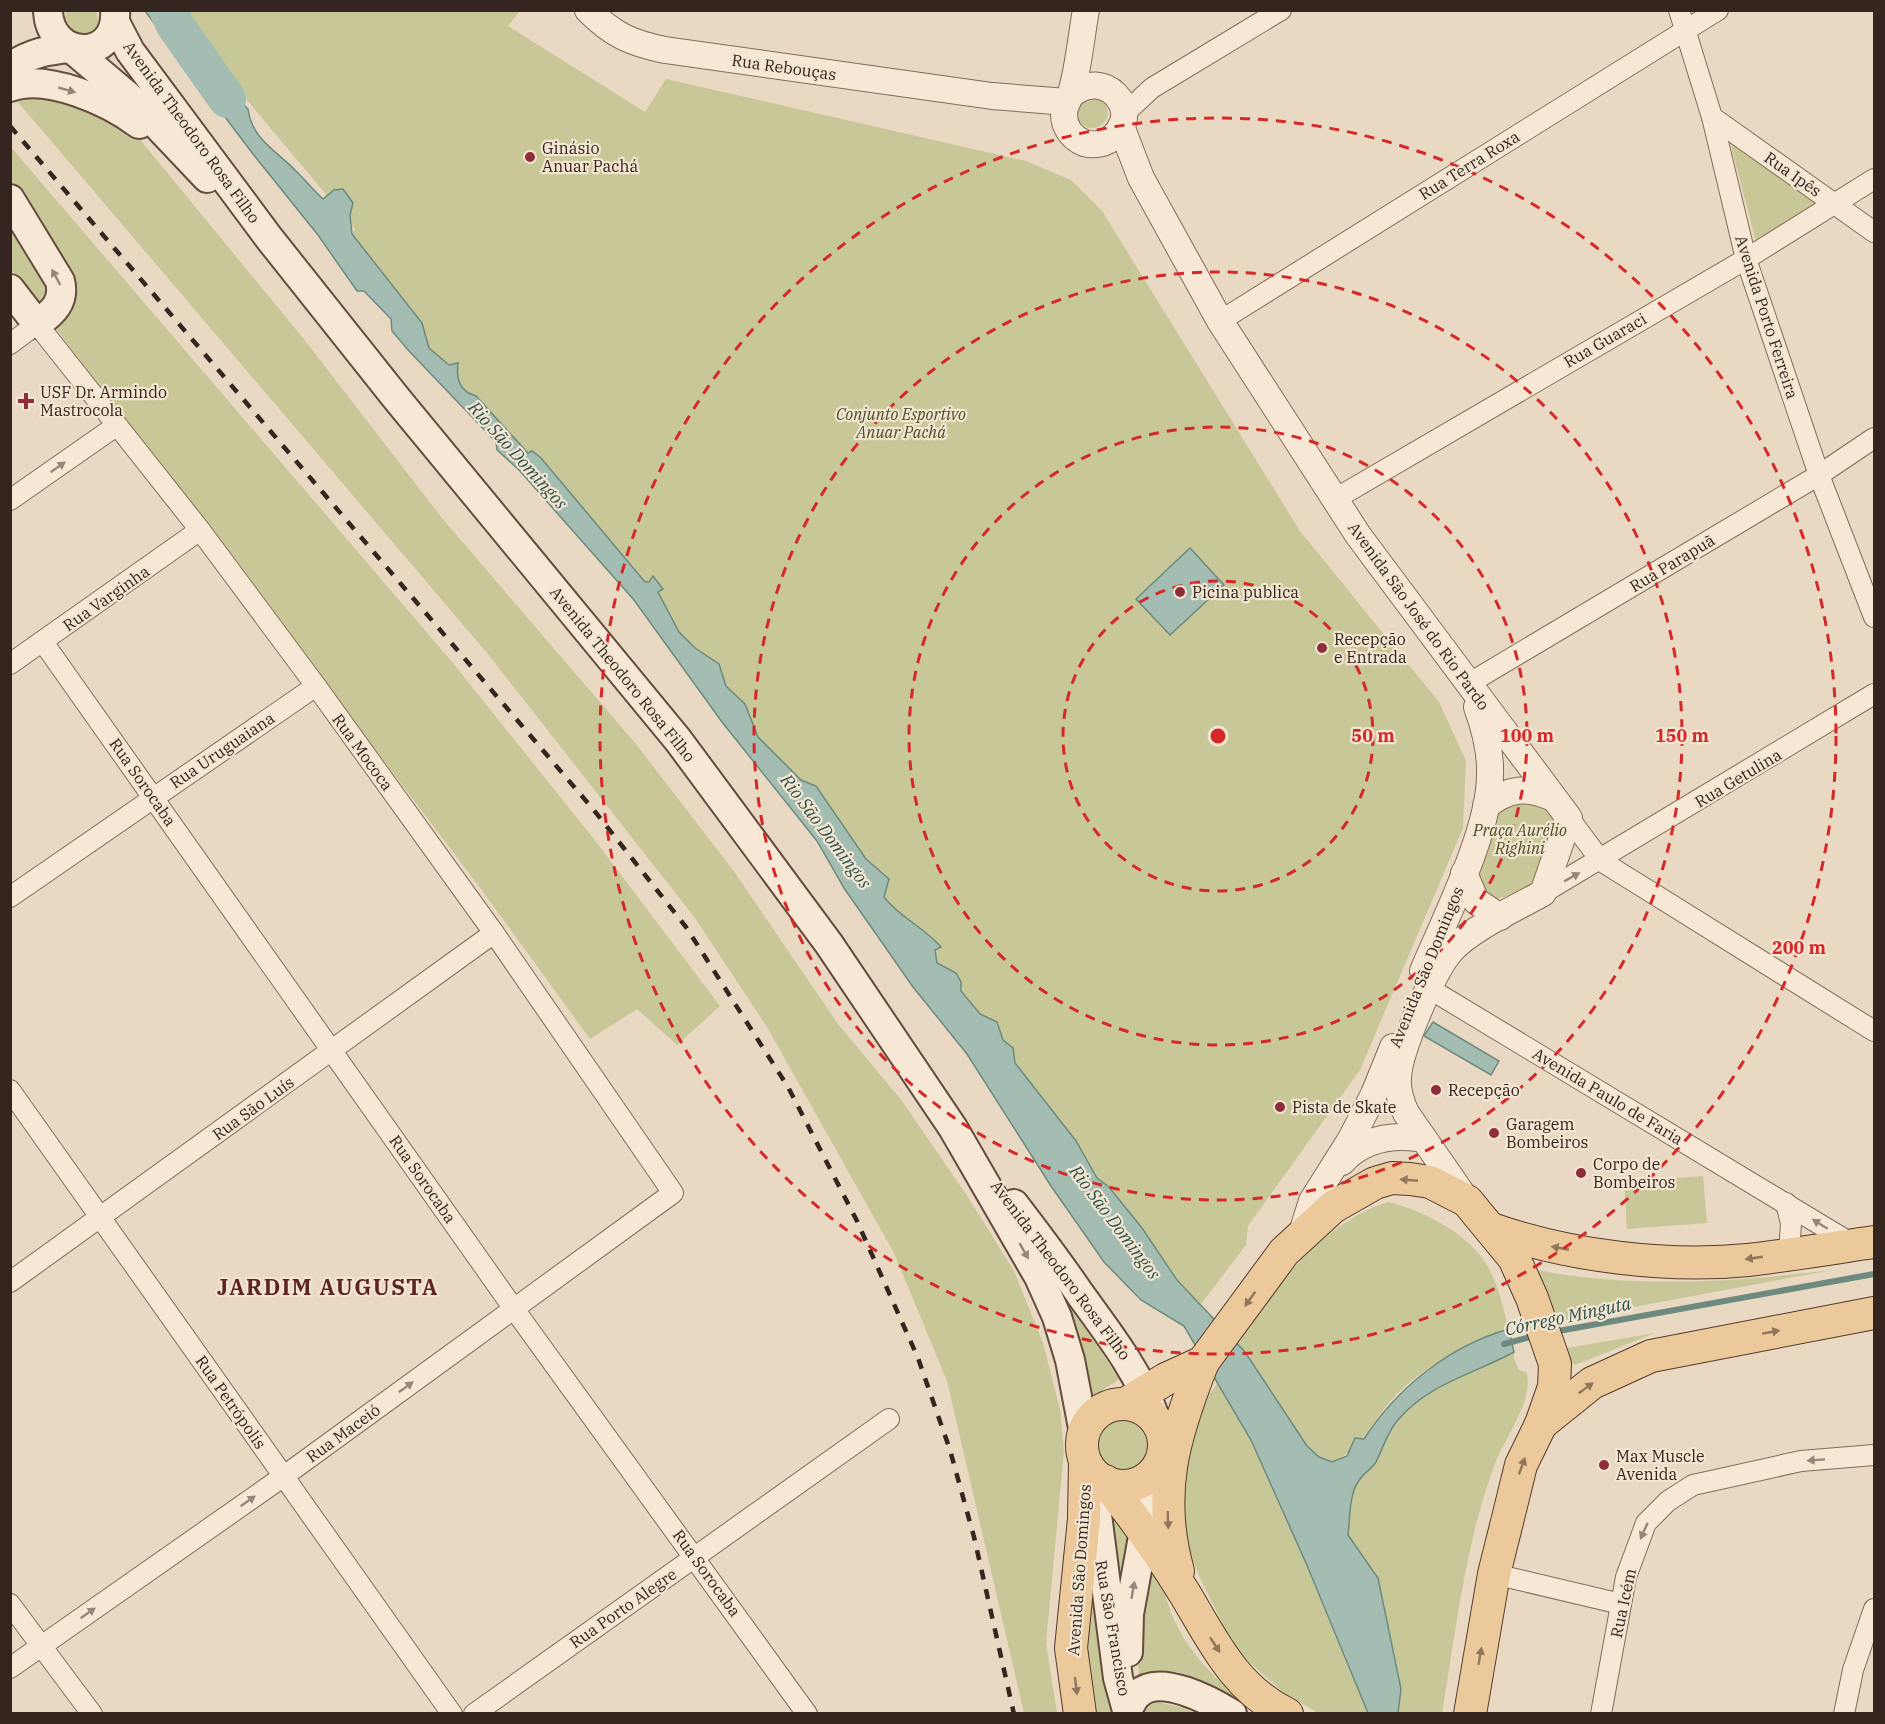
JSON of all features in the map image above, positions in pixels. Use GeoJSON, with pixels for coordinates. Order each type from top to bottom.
{"type":"FeatureCollection","features":[{"type":"Feature","properties":{"kind":"main road","name":"Avenida Theodoro Rosa Filho"},"geometry":{"type":"LineString","coordinates":[[47,11],[49,26],[58,38],[136,103],[191,164],[269,238]]}},
{"type":"Feature","properties":{"kind":"main road"},"geometry":{"type":"LineString","coordinates":[[19,61],[47,11]]}},
{"type":"Feature","properties":{"kind":"main road","name":"Avenida Theodoro Rosa Filho"},"geometry":{"type":"LineString","coordinates":[[116,17],[130,51],[269,238],[678,740],[829,944],[953,1128],[1039,1277],[1057,1317],[1070,1360],[1074,1397],[1092,1462]]}},
{"type":"Feature","properties":{"kind":"main road"},"geometry":{"type":"LineString","coordinates":[[19,61],[42,51],[71,48],[86,50],[100,46],[116,17]]}},
{"type":"Feature","properties":{"kind":"main road"},"geometry":{"type":"LineString","coordinates":[[10,87],[28,82],[47,84],[97,100],[131,118],[191,164]]}},
{"type":"Feature","properties":{"kind":"main road"},"geometry":{"type":"LineString","coordinates":[[10,199],[60,281],[63,292],[59,303],[37,324]]}},
{"type":"Feature","properties":{"kind":"main road","name":"Rua Mococa"},"geometry":{"type":"LineString","coordinates":[[10,289],[37,324]]}},
{"type":"Feature","properties":{"kind":"main road","name":"Avenida Theodoro Rosa Filho"},"geometry":{"type":"LineString","coordinates":[[953,1128],[1046,1245],[1126,1358],[1136,1396]]}},
{"type":"Feature","properties":{"kind":"main road"},"geometry":{"type":"LineString","coordinates":[[1185,1594],[1169,1538],[1167,1499],[1177,1439],[1203,1362],[1293,1244],[1333,1207],[1355,1193],[1392,1178],[1430,1182],[1467,1201],[1514,1258],[1532,1298],[1555,1364],[1554,1387],[1541,1424],[1521,1465],[1494,1574],[1470,1713]]}},
{"type":"Feature","properties":{"kind":"main road"},"geometry":{"type":"LineString","coordinates":[[1492,1229],[1527,1241],[1599,1256],[1708,1261],[1748,1260],[1864,1243]]}},
{"type":"Feature","properties":{"kind":"main road"},"geometry":{"type":"LineString","coordinates":[[1541,1424],[1592,1383],[1651,1356],[1875,1313]]}},
{"type":"Feature","properties":{"kind":"main road"},"geometry":{"type":"LineString","coordinates":[[1203,1362],[1136,1396],[1098,1411],[1092,1462],[1143,1530],[1230,1667],[1266,1703],[1287,1713]]}},
{"type":"Feature","properties":{"kind":"main road"},"geometry":{"type":"LineString","coordinates":[[1092,1462],[1114,1486],[1139,1485],[1154,1476],[1163,1450],[1163,1434],[1156,1420],[1141,1408],[1136,1396]]}},
{"type":"Feature","properties":{"kind":"main road","name":"Rua São Francisco"},"geometry":{"type":"LineString","coordinates":[[1092,1462],[1100,1550],[1118,1678],[1128,1712]]}},
{"type":"Feature","properties":{"kind":"main road","name":"Avenida São Domingos"},"geometry":{"type":"LineString","coordinates":[[1080,1713],[1071,1648],[1092,1462]]}},
{"type":"Feature","properties":{"kind":"main road","name":"Rua São Francisco"},"geometry":{"type":"LineString","coordinates":[[1128,1712],[1131,1682],[1127,1643],[1129,1614],[1154,1476]]}},
{"type":"Feature","properties":{"kind":"main road"},"geometry":{"type":"LineString","coordinates":[[1128,1712],[1138,1694],[1151,1688],[1170,1687],[1199,1695],[1232,1713]]}},
{"type":"Feature","properties":{"kind":"street","name":"Rua Rebouças"},"geometry":{"type":"LineString","coordinates":[[588,10],[608,30],[635,44],[1068,108]]}},
{"type":"Feature","properties":{"kind":"street","name":"Avenida São José do Rio Pardo"},"geometry":{"type":"LineString","coordinates":[[1068,108],[1086,10]]}},
{"type":"Feature","properties":{"kind":"street"},"geometry":{"type":"LineString","coordinates":[[1112,112],[1085,86],[1068,108],[1071,134],[1087,144],[1112,112],[1281,10]]}},
{"type":"Feature","properties":{"kind":"street","name":"Avenida Porto Ferreira"},"geometry":{"type":"LineString","coordinates":[[1679,10],[1712,117],[1746,258],[1819,475],[1875,617]]}},
{"type":"Feature","properties":{"kind":"street","name":"Rua Terra Roxa"},"geometry":{"type":"LineString","coordinates":[[1220,321],[1718,10]]}},
{"type":"Feature","properties":{"kind":"street","name":"Avenida São José do Rio Pardo"},"geometry":{"type":"LineString","coordinates":[[1080,40],[1141,178],[1220,321],[1388,578],[1601,861],[1875,1030]]}},
{"type":"Feature","properties":{"kind":"street","name":"Rua Ipês"},"geometry":{"type":"LineString","coordinates":[[1712,117],[1875,232]]}},
{"type":"Feature","properties":{"kind":"street","name":"Rua Guaraci"},"geometry":{"type":"LineString","coordinates":[[1335,499],[1746,258],[1875,179]]}},
{"type":"Feature","properties":{"kind":"street"},"geometry":{"type":"LineString","coordinates":[[10,344],[37,324]]}},
{"type":"Feature","properties":{"kind":"street","name":"Rua Mococa"},"geometry":{"type":"LineString","coordinates":[[37,324],[200,530],[316,686],[494,933],[673,1193]]}},
{"type":"Feature","properties":{"kind":"street"},"geometry":{"type":"LineString","coordinates":[[10,501],[116,426]]}},
{"type":"Feature","properties":{"kind":"street","name":"Rua Parapuã"},"geometry":{"type":"LineString","coordinates":[[1468,684],[1819,475],[1875,438]]}},
{"type":"Feature","properties":{"kind":"street","name":"Rua Varginha"},"geometry":{"type":"LineString","coordinates":[[10,664],[200,530]]}},
{"type":"Feature","properties":{"kind":"street","name":"Rua Sorocaba"},"geometry":{"type":"LineString","coordinates":[[43,642],[514,1309],[807,1713]]}},
{"type":"Feature","properties":{"kind":"street","name":"Avenida São Domingos"},"geometry":{"type":"LineString","coordinates":[[1293,1244],[1312,1201],[1331,1174],[1374,1094],[1464,873],[1486,806],[1491,777],[1489,753],[1484,725],[1468,684]]}},
{"type":"Feature","properties":{"kind":"street","name":"Rua Uruguaiana"},"geometry":{"type":"LineString","coordinates":[[10,897],[316,686]]}},
{"type":"Feature","properties":{"kind":"street","name":"Rua Getulina"},"geometry":{"type":"LineString","coordinates":[[1601,861],[1875,694]]}},
{"type":"Feature","properties":{"kind":"street"},"geometry":{"type":"LineString","coordinates":[[1486,806],[1511,791],[1540,792],[1553,798]]}},
{"type":"Feature","properties":{"kind":"street"},"geometry":{"type":"LineString","coordinates":[[1543,893],[1569,818]]}},
{"type":"Feature","properties":{"kind":"street","name":"Avenida São Domingos"},"geometry":{"type":"LineString","coordinates":[[1467,1201],[1424,1139],[1400,1099],[1398,1078],[1401,1059],[1430,989],[1451,951],[1500,917],[1601,861]]}},
{"type":"Feature","properties":{"kind":"street"},"geometry":{"type":"LineString","coordinates":[[1464,873],[1476,901],[1500,917]]}},
{"type":"Feature","properties":{"kind":"street","name":"Rua São Luís"},"geometry":{"type":"LineString","coordinates":[[10,1282],[494,933]]}},
{"type":"Feature","properties":{"kind":"street","name":"Avenida Paulo de Faria"},"geometry":{"type":"LineString","coordinates":[[1430,989],[1786,1203],[1864,1243]]}},
{"type":"Feature","properties":{"kind":"street","name":"Rua Petrópolis"},"geometry":{"type":"LineString","coordinates":[[10,1090],[452,1713]]}},
{"type":"Feature","properties":{"kind":"street"},"geometry":{"type":"LineString","coordinates":[[1331,1174],[1347,1157],[1370,1142],[1396,1136],[1424,1139]]}},
{"type":"Feature","properties":{"kind":"street","name":"Rua Maceió"},"geometry":{"type":"LineString","coordinates":[[10,1668],[284,1476],[673,1193]]}},
{"type":"Feature","properties":{"kind":"street"},"geometry":{"type":"LineString","coordinates":[[1786,1203],[1791,1223],[1789,1253]]}},
{"type":"Feature","properties":{"kind":"street","name":"Rua Porto Alegre"},"geometry":{"type":"LineString","coordinates":[[474,1713],[889,1419]]}},
{"type":"Feature","properties":{"kind":"street","name":"Rua Icém"},"geometry":{"type":"LineString","coordinates":[[1601,1713],[1626,1577],[1646,1523],[1668,1501],[1693,1485],[1801,1461],[1875,1455]]}},
{"type":"Feature","properties":{"kind":"street"},"geometry":{"type":"LineString","coordinates":[[1494,1574],[1621,1604]]}},
{"type":"Feature","properties":{"kind":"street"},"geometry":{"type":"LineString","coordinates":[[10,1604],[40,1647],[92,1713]]}},
{"type":"Feature","properties":{"kind":"street"},"geometry":{"type":"LineString","coordinates":[[1845,1713],[1853,1670],[1875,1608]]}},
{"type":"Feature","properties":{"kind":"green space","name":"Conjunto Esportivo Anuar Pachá"},"geometry":{"type":"Polygon","coordinates":[[[187,10],[520,11],[508,26],[645,112],[666,79],[1026,161],[1071,180],[1102,211],[1300,531],[1439,702],[1466,761],[1463,828],[1360,1070],[1248,1226],[1246,1245],[1201,1304],[1177,1280],[1142,1228],[1109,1187],[1097,1178],[1076,1141],[1015,1063],[1013,1048],[1003,1040],[998,1023],[980,1014],[961,991],[961,981],[956,973],[937,963],[935,950],[940,946],[884,897],[889,879],[866,859],[816,786],[801,780],[758,737],[745,704],[726,686],[719,664],[695,648],[679,632],[658,592],[662,590],[652,577],[649,582],[645,582],[541,458],[528,454],[476,396],[465,393],[458,383],[457,373],[429,348],[422,323],[352,234],[355,229],[221,69],[186,14],[187,10]]]}},
{"type":"Feature","properties":{"kind":"green space"},"geometry":{"type":"Polygon","coordinates":[[[67,11],[96,11],[98,24],[96,29],[92,32],[81,33],[69,29],[65,17],[67,11]]]}},
{"type":"Feature","properties":{"kind":"green space"},"geometry":{"type":"Polygon","coordinates":[[[34,93],[87,109],[137,136],[303,338],[442,518],[635,743],[733,870],[838,1024],[902,1101],[968,1197],[1014,1271],[1043,1343],[1060,1409],[1064,1451],[1046,1643],[1057,1713],[1024,1713],[947,1381],[894,1253],[767,1027],[695,918],[487,653],[17,101],[34,93]]]}},
{"type":"Feature","properties":{"kind":"green space"},"geometry":{"type":"Polygon","coordinates":[[[1092,96],[1104,100],[1108,112],[1104,124],[1092,128],[1080,124],[1076,112],[1080,100],[1092,96]]]}},
{"type":"Feature","properties":{"kind":"green space"},"geometry":{"type":"Polygon","coordinates":[[[1728,134],[1820,203],[1756,242],[1728,134]]]}},
{"type":"Feature","properties":{"kind":"green space"},"geometry":{"type":"Polygon","coordinates":[[[10,146],[453,663],[594,839],[720,1006],[677,1045],[637,1009],[590,1039],[478,885],[11,270],[10,146]]]}},
{"type":"Feature","properties":{"kind":"green space","name":"Praça Aurélio Righini"},"geometry":{"type":"Polygon","coordinates":[[[1511,799],[1558,809],[1550,848],[1543,870],[1533,882],[1518,892],[1486,900],[1477,880],[1480,857],[1492,824],[1511,799]]]}},
{"type":"Feature","properties":{"kind":"green space"},"geometry":{"type":"Polygon","coordinates":[[[1703,1176],[1707,1223],[1627,1229],[1624,1182],[1703,1176]]]}},
{"type":"Feature","properties":{"kind":"green space"},"geometry":{"type":"Polygon","coordinates":[[[1388,1202],[1438,1221],[1471,1245],[1491,1272],[1509,1329],[1480,1339],[1424,1371],[1392,1399],[1353,1448],[1332,1462],[1319,1457],[1307,1446],[1234,1340],[1284,1279],[1321,1241],[1364,1212],[1388,1202]]]}},
{"type":"Feature","properties":{"kind":"green space"},"geometry":{"type":"Polygon","coordinates":[[[1537,1270],[1610,1280],[1684,1282],[1758,1278],[1832,1270],[1559,1321],[1553,1318],[1537,1270]]]}},
{"type":"Feature","properties":{"kind":"green space"},"geometry":{"type":"Polygon","coordinates":[[[1055,1278],[1119,1380],[1087,1399],[1055,1278]]]}},
{"type":"Feature","properties":{"kind":"green space"},"geometry":{"type":"Polygon","coordinates":[[[1655,1333],[1575,1365],[1571,1362],[1567,1348],[1655,1333]]]}},
{"type":"Feature","properties":{"kind":"green space"},"geometry":{"type":"Polygon","coordinates":[[[1514,1352],[1519,1370],[1526,1372],[1527,1393],[1518,1418],[1495,1464],[1476,1525],[1462,1587],[1442,1713],[1398,1713],[1401,1689],[1378,1578],[1348,1536],[1353,1493],[1360,1479],[1376,1461],[1394,1425],[1409,1408],[1452,1381],[1514,1352]]]}},
{"type":"Feature","properties":{"kind":"green space"},"geometry":{"type":"Polygon","coordinates":[[[1219,1381],[1280,1503],[1368,1713],[1318,1713],[1283,1692],[1246,1659],[1224,1627],[1200,1578],[1183,1534],[1176,1485],[1204,1401],[1219,1381]]]}},
{"type":"Feature","properties":{"kind":"green space"},"geometry":{"type":"Polygon","coordinates":[[[1120,1416],[1132,1416],[1143,1421],[1151,1429],[1156,1446],[1154,1458],[1143,1471],[1132,1476],[1120,1476],[1109,1471],[1101,1463],[1096,1452],[1096,1440],[1101,1429],[1109,1421],[1120,1416]]]}},
{"type":"Feature","properties":{"kind":"green space"},"geometry":{"type":"Polygon","coordinates":[[[1105,1513],[1135,1530],[1121,1617],[1105,1513]]]}},
{"type":"Feature","properties":{"kind":"green space"},"geometry":{"type":"Polygon","coordinates":[[[1149,1553],[1159,1574],[1170,1610],[1186,1641],[1220,1682],[1262,1713],[1257,1713],[1205,1682],[1178,1672],[1139,1678],[1135,1630],[1149,1553]]]}},
{"type":"Feature","properties":{"kind":"green space"},"geometry":{"type":"Polygon","coordinates":[[[1095,1574],[1116,1713],[1093,1713],[1087,1627],[1095,1574]]]}},
{"type":"Feature","properties":{"kind":"green space"},"geometry":{"type":"Polygon","coordinates":[[[1152,1701],[1183,1708],[1194,1713],[1140,1714],[1152,1701]]]}},
{"type":"Feature","properties":{"kind":"water"},"geometry":{"type":"Polygon","coordinates":[[[145,11],[173,11],[192,51],[248,109],[250,120],[260,137],[323,199],[334,190],[343,189],[353,203],[350,215],[352,234],[422,323],[429,348],[449,365],[458,363],[458,379],[462,388],[476,396],[528,453],[532,451],[541,458],[645,582],[649,582],[653,576],[663,589],[658,592],[679,632],[695,648],[719,664],[726,686],[745,704],[758,737],[801,780],[816,786],[866,859],[889,879],[884,897],[897,911],[941,947],[935,950],[937,963],[956,973],[961,982],[961,991],[980,1014],[997,1022],[1003,1040],[1013,1048],[1015,1063],[1076,1141],[1097,1178],[1109,1187],[1142,1228],[1177,1280],[1245,1352],[1307,1446],[1319,1457],[1332,1462],[1347,1456],[1355,1438],[1364,1439],[1392,1403],[1426,1371],[1466,1346],[1509,1329],[1514,1352],[1437,1389],[1409,1408],[1397,1421],[1376,1462],[1355,1487],[1350,1508],[1348,1535],[1378,1578],[1401,1689],[1398,1713],[1368,1713],[1306,1563],[1251,1440],[1184,1326],[1141,1300],[1104,1262],[1051,1186],[967,1054],[913,987],[844,888],[817,841],[722,722],[634,600],[519,470],[497,450],[496,442],[409,351],[392,331],[391,319],[364,291],[357,291],[318,235],[253,154],[145,11]]]}},
{"type":"Feature","properties":{"kind":"water","name":"Picina publica"},"geometry":{"type":"Polygon","coordinates":[[[1190,548],[1224,585],[1170,635],[1136,599],[1190,548]]]}},
{"type":"Feature","properties":{"kind":"water"},"geometry":{"type":"Polygon","coordinates":[[[1433,1022],[1499,1061],[1491,1075],[1424,1036],[1433,1022]]]}},
{"type":"Feature","properties":{"kind":"waterway","name":"Rio São Domingos"},"geometry":{"type":"LineString","coordinates":[[168,10],[175,25],[227,99]]}},
{"type":"Feature","properties":{"kind":"waterway","name":"Córrego Minguta"},"geometry":{"type":"LineString","coordinates":[[1553,1332],[1874,1274]]}},
{"type":"Feature","properties":{"kind":"waterway","name":"Córrego Minguta"},"geometry":{"type":"LineString","coordinates":[[1504,1344],[1534,1336]]}},
{"type":"Feature","properties":{"kind":"railway"},"geometry":{"type":"LineString","coordinates":[[10,126],[593,809],[686,927],[788,1087],[857,1221],[918,1358],[950,1450],[974,1537],[1014,1714]]}},
{"type":"Feature","properties":{"kind":"place","name":"Ginásio Anuar Pachá"},"geometry":{"type":"Point","coordinates":[530,157]}},
{"type":"Feature","properties":{"kind":"place","name":"USF Dr. Armindo Mastrocola"},"geometry":{"type":"Point","coordinates":[26,401]}},
{"type":"Feature","properties":{"kind":"place","name":"Picina publica"},"geometry":{"type":"Point","coordinates":[1180,592]}},
{"type":"Feature","properties":{"kind":"place","name":"Recepção e Entrada"},"geometry":{"type":"Point","coordinates":[1322,648]}},
{"type":"Feature","properties":{"kind":"place","name":"Recepção"},"geometry":{"type":"Point","coordinates":[1436,1090]}},
{"type":"Feature","properties":{"kind":"place","name":"Pista de Skate"},"geometry":{"type":"Point","coordinates":[1280,1107]}},
{"type":"Feature","properties":{"kind":"place","name":"Garagem Bombeiros"},"geometry":{"type":"Point","coordinates":[1494,1133]}},
{"type":"Feature","properties":{"kind":"place","name":"Corpo de Bombeiros"},"geometry":{"type":"Point","coordinates":[1581,1173]}},
{"type":"Feature","properties":{"kind":"place","name":"Max Muscle Avenida"},"geometry":{"type":"Point","coordinates":[1604,1465]}},
{"type":"Feature","properties":{"kind":"district","name":"JARDIM AUGUSTA"},"geometry":{"type":"Point","coordinates":[328,1286]}}]}
